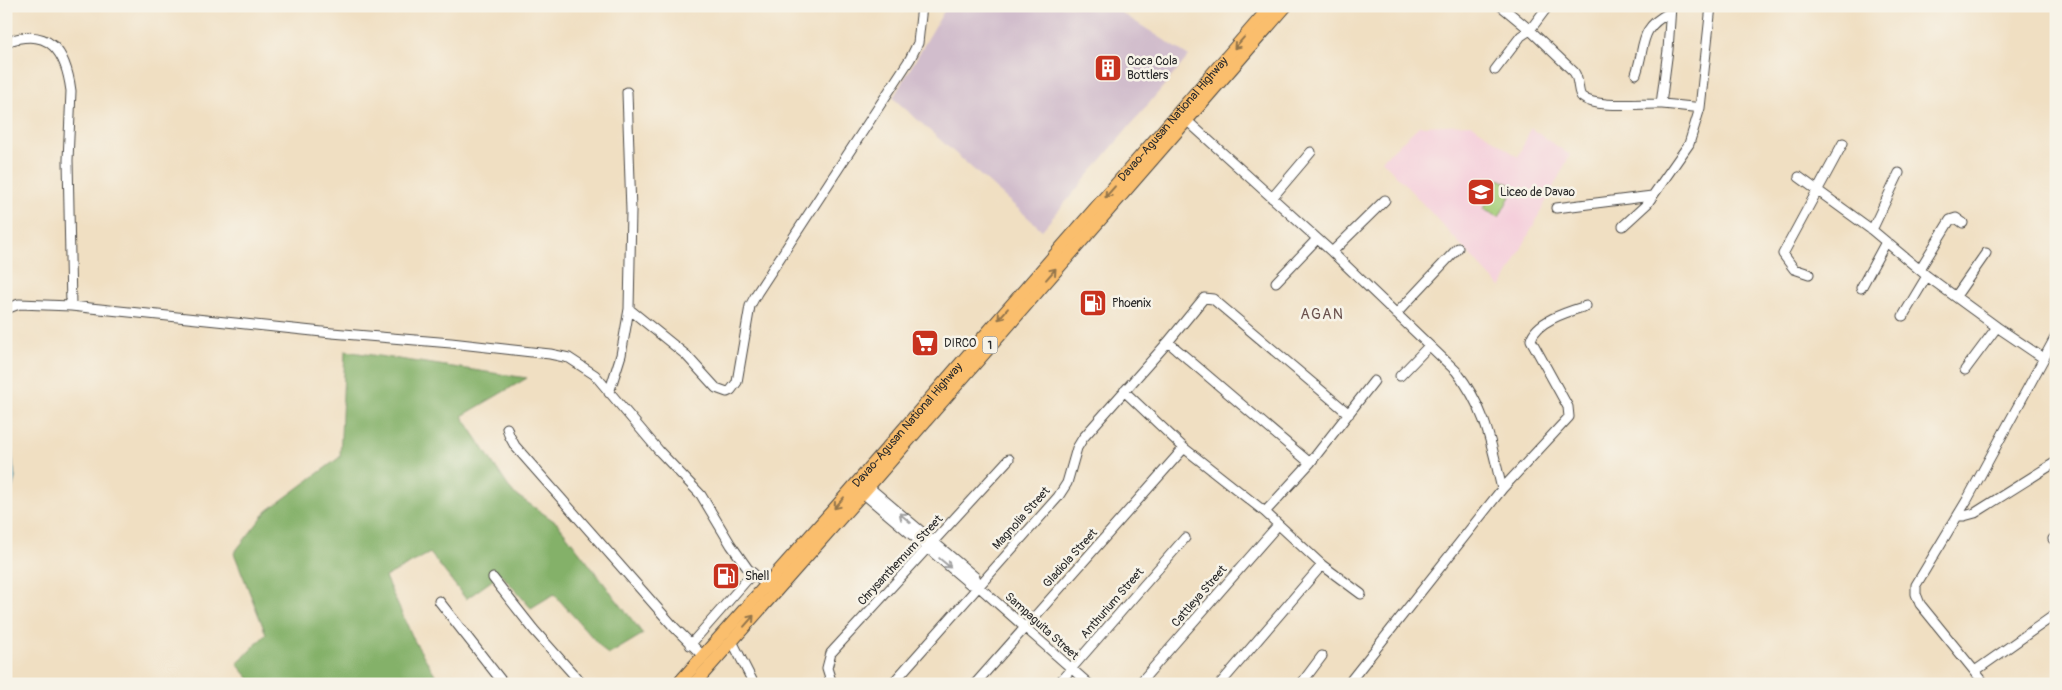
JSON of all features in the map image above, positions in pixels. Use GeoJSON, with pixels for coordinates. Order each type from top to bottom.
{"type":"FeatureCollection","features":[{"type":"Feature","properties":{"kind":"highway","name":"Davao-Agusan National Highway"},"geometry":{"type":"LineString","coordinates":[[1183,117],[1271,6]]}},
{"type":"Feature","properties":{"kind":"highway","name":"Davao-Agusan National Highway"},"geometry":{"type":"LineString","coordinates":[[678,684],[703,656],[770,589],[1183,117],[1286,6]]}},
{"type":"Feature","properties":{"kind":"highway","name":"Davao-Agusan National Highway"},"geometry":{"type":"LineString","coordinates":[[694,684],[732,641],[770,589]]}},
{"type":"Feature","properties":{"kind":"street"},"geometry":{"type":"LineString","coordinates":[[629,309],[686,355],[716,388],[722,391],[731,390],[737,382],[750,306],[910,59],[918,43],[922,6]]}},
{"type":"Feature","properties":{"kind":"street"},"geometry":{"type":"LineString","coordinates":[[1501,6],[1530,30],[1574,72],[1579,81],[1579,93],[1582,97],[1600,103],[1661,104],[1700,108]]}},
{"type":"Feature","properties":{"kind":"street"},"geometry":{"type":"LineString","coordinates":[[1494,70],[1521,36],[1530,30],[1548,6]]}},
{"type":"Feature","properties":{"kind":"street"},"geometry":{"type":"LineString","coordinates":[[1623,226],[1652,196],[1689,144],[1700,108],[1711,6]]}},
{"type":"Feature","properties":{"kind":"street"},"geometry":{"type":"LineString","coordinates":[[1661,104],[1668,50],[1670,10]]}},
{"type":"Feature","properties":{"kind":"street"},"geometry":{"type":"LineString","coordinates":[[1636,74],[1646,33],[1656,20],[1670,10]]}},
{"type":"Feature","properties":{"kind":"street"},"geometry":{"type":"LineString","coordinates":[[6,42],[18,37],[35,36],[51,43],[58,50],[70,80],[68,160],[71,306]]}},
{"type":"Feature","properties":{"kind":"street"},"geometry":{"type":"LineString","coordinates":[[609,393],[621,355],[629,309],[631,211],[628,92]]}},
{"type":"Feature","properties":{"kind":"street"},"geometry":{"type":"LineString","coordinates":[[1183,117],[1332,252],[1456,371],[1472,393],[1485,423],[1502,489]]}},
{"type":"Feature","properties":{"kind":"street"},"geometry":{"type":"LineString","coordinates":[[1809,274],[1794,269],[1783,254],[1843,143]]}},
{"type":"Feature","properties":{"kind":"street"},"geometry":{"type":"LineString","coordinates":[[1272,198],[1311,152]]}},
{"type":"Feature","properties":{"kind":"street"},"geometry":{"type":"LineString","coordinates":[[1872,230],[1900,173]]}},
{"type":"Feature","properties":{"kind":"street"},"geometry":{"type":"LineString","coordinates":[[1799,177],[1872,230],[1927,276],[1997,327],[2044,358]]}},
{"type":"Feature","properties":{"kind":"street"},"geometry":{"type":"LineString","coordinates":[[1556,208],[1652,196]]}},
{"type":"Feature","properties":{"kind":"street"},"geometry":{"type":"LineString","coordinates":[[1332,252],[1385,200]]}},
{"type":"Feature","properties":{"kind":"street"},"geometry":{"type":"LineString","coordinates":[[1920,269],[1950,220],[1956,218],[1963,223]]}},
{"type":"Feature","properties":{"kind":"street"},"geometry":{"type":"LineString","coordinates":[[1276,282],[1317,239]]}},
{"type":"Feature","properties":{"kind":"street"},"geometry":{"type":"LineString","coordinates":[[1861,288],[1886,242]]}},
{"type":"Feature","properties":{"kind":"street"},"geometry":{"type":"LineString","coordinates":[[1396,314],[1458,248]]}},
{"type":"Feature","properties":{"kind":"street"},"geometry":{"type":"LineString","coordinates":[[1956,296],[1986,253]]}},
{"type":"Feature","properties":{"kind":"street"},"geometry":{"type":"LineString","coordinates":[[1903,316],[1927,276]]}},
{"type":"Feature","properties":{"kind":"street","name":"Magnolia Street"},"geometry":{"type":"LineString","coordinates":[[892,684],[1058,497],[1067,483],[1083,438],[1168,342],[1204,298],[1213,299],[1350,414]]}},
{"type":"Feature","properties":{"kind":"street"},"geometry":{"type":"LineString","coordinates":[[6,309],[19,304],[71,306],[550,354],[569,358],[595,375],[660,452],[701,495],[731,545],[753,573],[770,589]]}},
{"type":"Feature","properties":{"kind":"street"},"geometry":{"type":"LineString","coordinates":[[1348,684],[1502,489],[1565,421],[1570,412],[1564,398],[1532,344],[1532,335],[1537,329],[1568,311],[1586,306]]}},
{"type":"Feature","properties":{"kind":"street"},"geometry":{"type":"LineString","coordinates":[[1965,370],[1997,327]]}},
{"type":"Feature","properties":{"kind":"street"},"geometry":{"type":"LineString","coordinates":[[1985,684],[1920,604],[1916,594],[1916,585],[1967,500],[2056,336]]}},
{"type":"Feature","properties":{"kind":"street"},"geometry":{"type":"LineString","coordinates":[[1168,342],[1310,463]]}},
{"type":"Feature","properties":{"kind":"street"},"geometry":{"type":"LineString","coordinates":[[1400,376],[1429,346]]}},
{"type":"Feature","properties":{"kind":"street"},"geometry":{"type":"LineString","coordinates":[[1265,512],[1310,463],[1374,381]]}},
{"type":"Feature","properties":{"kind":"street"},"geometry":{"type":"LineString","coordinates":[[1124,391],[1184,448],[1265,512],[1322,565],[1361,594]]}},
{"type":"Feature","properties":{"kind":"street"},"geometry":{"type":"LineString","coordinates":[[507,428],[515,446],[690,645],[703,656]]}},
{"type":"Feature","properties":{"kind":"street","name":"Gladiola Street"},"geometry":{"type":"LineString","coordinates":[[975,684],[1184,448]]}},
{"type":"Feature","properties":{"kind":"street","name":"Chrysanthemum Street"},"geometry":{"type":"LineString","coordinates":[[832,684],[827,668],[831,653],[1009,459]]}},
{"type":"Feature","properties":{"kind":"street"},"geometry":{"type":"LineString","coordinates":[[1958,516],[1975,513],[2056,462]]}},
{"type":"Feature","properties":{"kind":"street","name":"Sampaguita Street"},"geometry":{"type":"LineString","coordinates":[[861,486],[931,546],[970,584],[978,586],[1089,684]]}},
{"type":"Feature","properties":{"kind":"street"},"geometry":{"type":"LineString","coordinates":[[1967,500],[1975,513]]}},
{"type":"Feature","properties":{"kind":"street","name":"Cattleya Street"},"geometry":{"type":"LineString","coordinates":[[1139,684],[1278,525]]}},
{"type":"Feature","properties":{"kind":"street","name":"Anthurium Street"},"geometry":{"type":"LineString","coordinates":[[1058,684],[1185,538]]}},
{"type":"Feature","properties":{"kind":"street"},"geometry":{"type":"LineString","coordinates":[[1220,684],[1322,565]]}},
{"type":"Feature","properties":{"kind":"street"},"geometry":{"type":"LineString","coordinates":[[690,645],[753,573]]}},
{"type":"Feature","properties":{"kind":"street"},"geometry":{"type":"LineString","coordinates":[[493,578],[534,630],[582,684]]}},
{"type":"Feature","properties":{"kind":"street"},"geometry":{"type":"LineString","coordinates":[[439,601],[504,684]]}},
{"type":"Feature","properties":{"kind":"street"},"geometry":{"type":"LineString","coordinates":[[1975,671],[2056,614]]}},
{"type":"Feature","properties":{"kind":"street"},"geometry":{"type":"LineString","coordinates":[[732,641],[754,684]]}},
{"type":"Feature","properties":{"kind":"street"},"geometry":{"type":"LineString","coordinates":[[1301,684],[1322,656]]}},
{"type":"Feature","properties":{"kind":"shaded area"},"geometry":{"type":"Polygon","coordinates":[[[947,6],[1111,6],[1189,56],[1042,230],[893,98],[947,6]]]}},
{"type":"Feature","properties":{"kind":"shaded area","name":"Liceo de Davao"},"geometry":{"type":"Polygon","coordinates":[[[1471,124],[1518,157],[1531,128],[1570,155],[1501,288],[1382,160],[1419,126],[1471,124]]]}},
{"type":"Feature","properties":{"kind":"green space"},"geometry":{"type":"Polygon","coordinates":[[[1499,179],[1515,187],[1499,217],[1483,209],[1499,179]]]}},
{"type":"Feature","properties":{"kind":"green space"},"geometry":{"type":"Polygon","coordinates":[[[345,351],[527,378],[462,416],[512,492],[557,523],[643,634],[608,655],[554,594],[531,608],[501,574],[466,599],[430,553],[385,577],[415,642],[441,684],[254,684],[237,664],[266,634],[234,553],[267,511],[340,457],[345,351]]]}},
{"type":"Feature","properties":{"kind":"water"},"geometry":{"type":"Polygon","coordinates":[[[6,406],[15,478],[6,512],[6,406]]]}},
{"type":"Feature","properties":{"kind":"place","name":"Coca Cola Bottlers"},"geometry":{"type":"Point","coordinates":[1108,68]}},
{"type":"Feature","properties":{"kind":"place","name":"Liceo de Davao"},"geometry":{"type":"Point","coordinates":[1481,192]}},
{"type":"Feature","properties":{"kind":"place","name":"Phoenix"},"geometry":{"type":"Point","coordinates":[1093,303]}},
{"type":"Feature","properties":{"kind":"place","name":"DIRCO"},"geometry":{"type":"Point","coordinates":[925,343]}},
{"type":"Feature","properties":{"kind":"place","name":"Shell"},"geometry":{"type":"Point","coordinates":[726,576]}},
{"type":"Feature","properties":{"kind":"district","name":"AGAN"},"geometry":{"type":"Point","coordinates":[1322,314]}}]}
